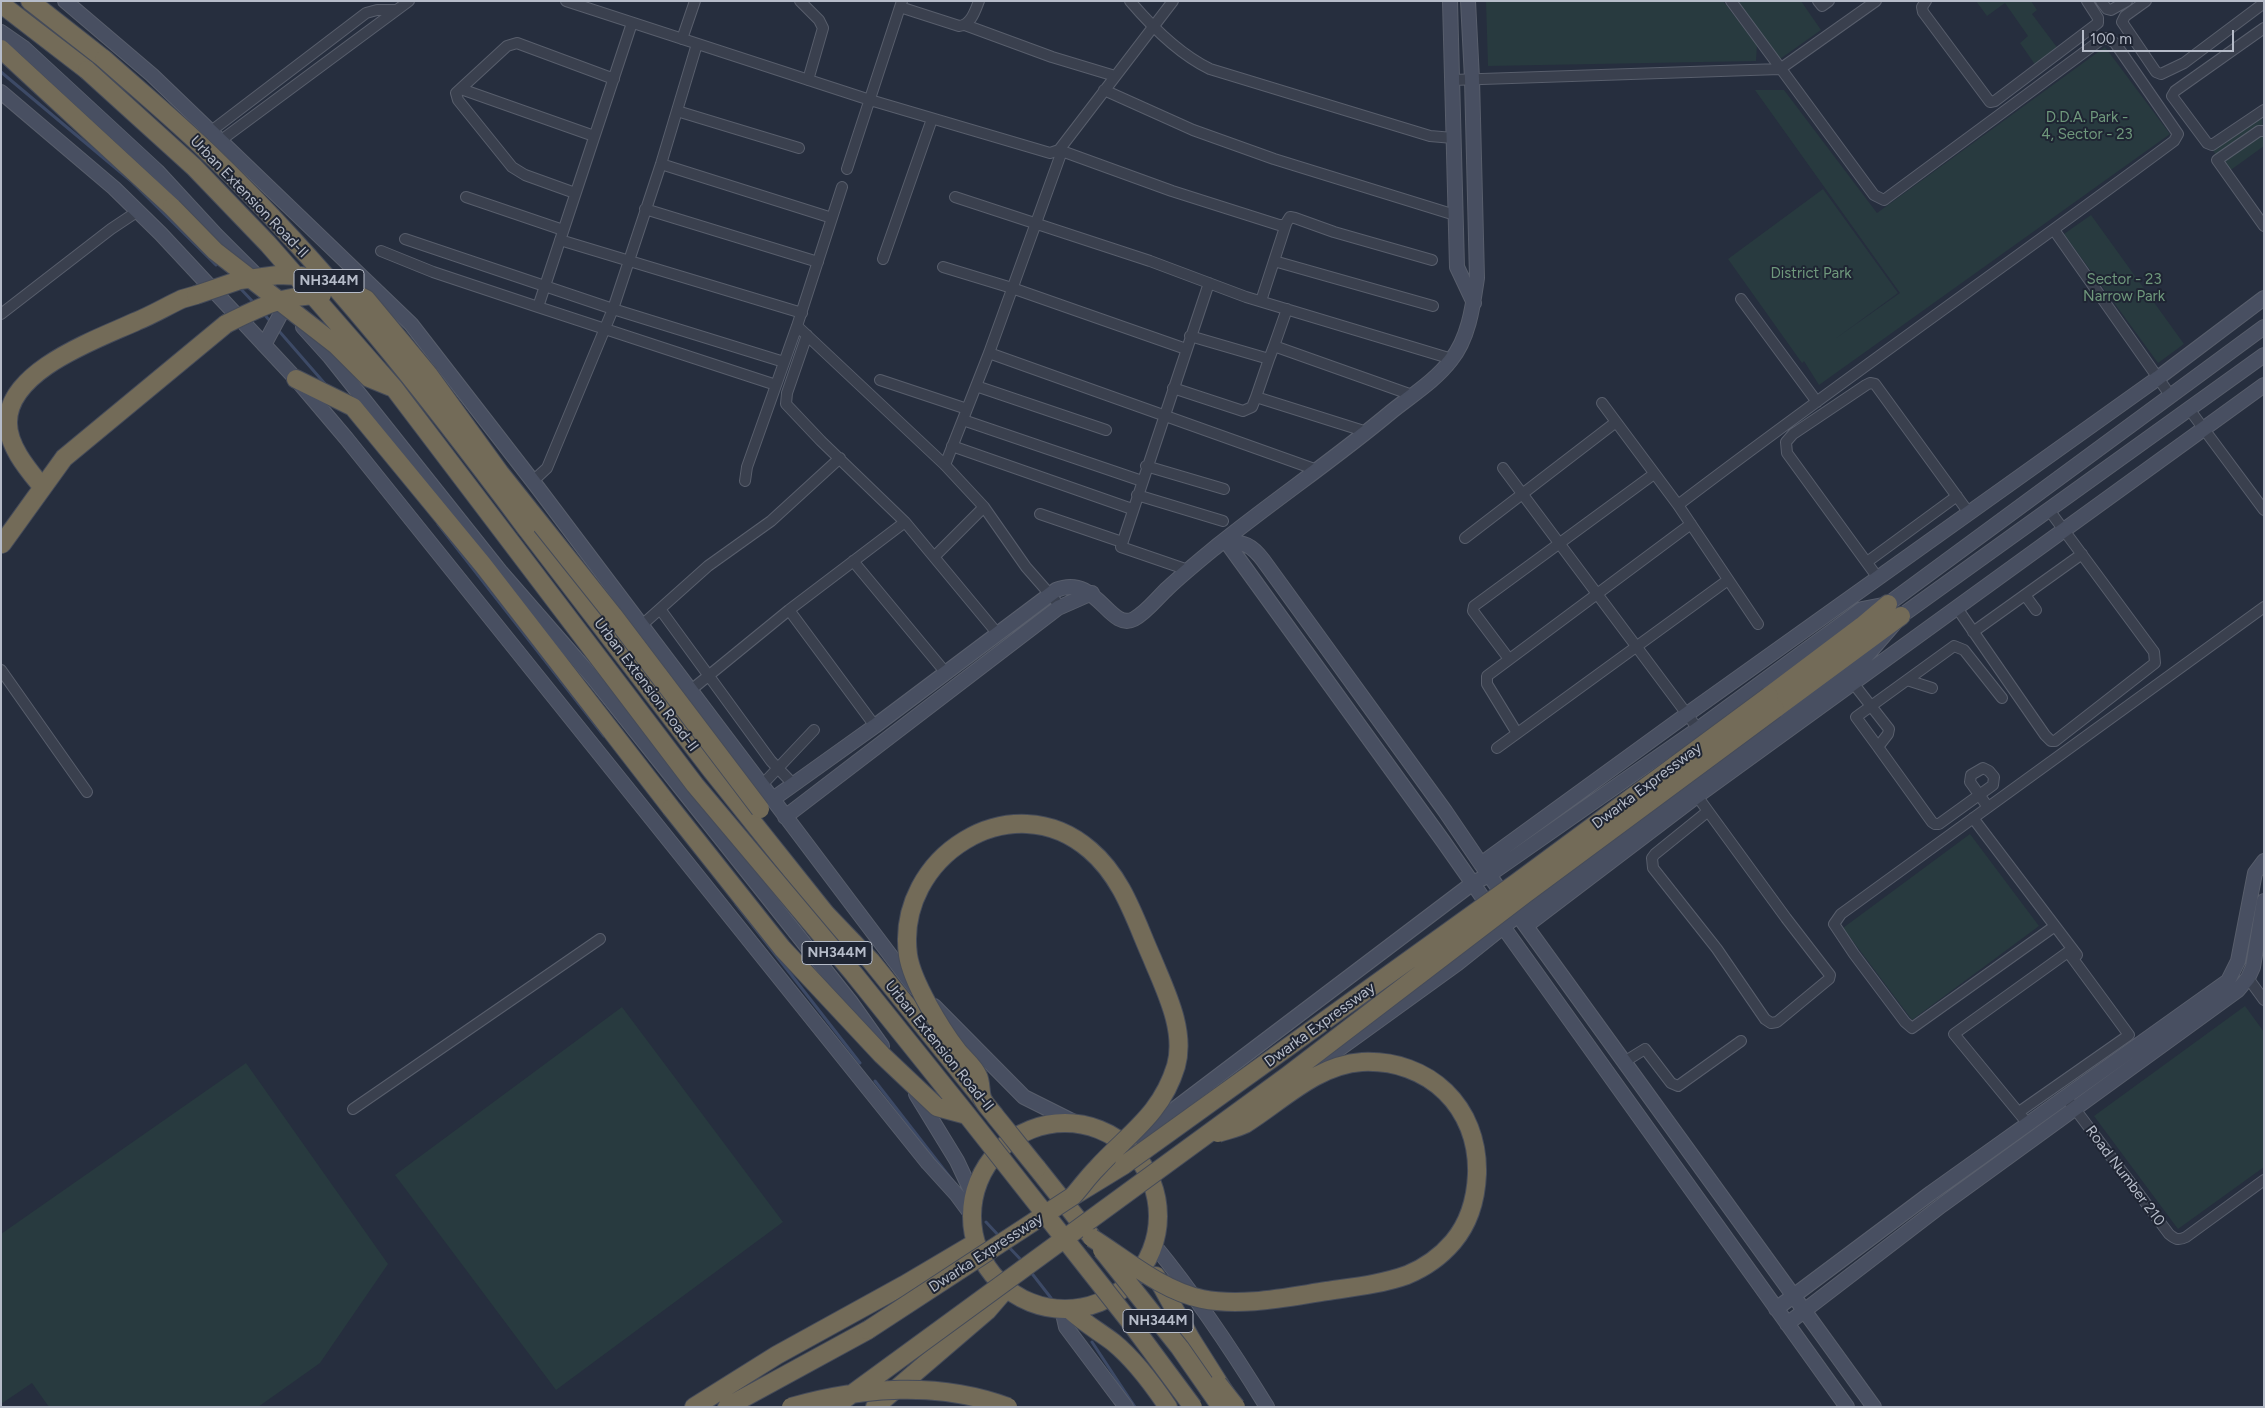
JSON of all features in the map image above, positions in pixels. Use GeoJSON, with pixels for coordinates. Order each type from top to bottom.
{"type":"FeatureCollection","features":[{"type":"Feature","properties":{"kind":"highway","name":"Urban Extension Road-II"},"geometry":{"type":"LineString","coordinates":[[30,1],[104,59],[211,155],[280,226],[360,315],[494,485],[771,846],[826,914],[871,961],[983,1100],[1180,1348],[1221,1407]]}},
{"type":"Feature","properties":{"kind":"highway","name":"Urban Extension Road-II"},"geometry":{"type":"LineString","coordinates":[[1,4],[87,70],[194,167],[268,244],[394,388],[695,785],[854,974],[968,1115],[1193,1407]]}},
{"type":"Feature","properties":{"kind":"highway"},"geometry":{"type":"LineString","coordinates":[[1,49],[165,201],[215,251],[336,345],[369,378],[394,388]]}},
{"type":"Feature","properties":{"kind":"highway"},"geometry":{"type":"LineString","coordinates":[[39,483],[23,464],[14,444],[8,423],[13,401],[27,382],[50,363],[182,299],[240,280],[278,275],[301,276],[336,284],[366,299],[429,375],[500,473],[612,615],[760,809],[771,846]]}},
{"type":"Feature","properties":{"kind":"highway"},"geometry":{"type":"LineString","coordinates":[[2,544],[64,458],[226,324],[264,304],[300,296],[366,299]]}},
{"type":"Feature","properties":{"kind":"highway"},"geometry":{"type":"LineString","coordinates":[[296,379],[353,407],[483,565],[782,948],[882,1055],[936,1108],[968,1115]]}},
{"type":"Feature","properties":{"kind":"highway","name":"Dwarka Expressway"},"geometry":{"type":"LineString","coordinates":[[834,1407],[1201,1139],[1772,702],[1862,626],[1894,610]]}},
{"type":"Feature","properties":{"kind":"highway","name":"Dwarka Expressway"},"geometry":{"type":"LineString","coordinates":[[727,1407],[868,1330],[1073,1196],[1124,1165],[1516,883],[1772,702]]}},
{"type":"Feature","properties":{"kind":"highway"},"geometry":{"type":"LineString","coordinates":[[983,1100],[978,1075],[956,1048],[922,994],[908,957],[907,932],[911,908],[918,889],[928,872],[956,844],[974,834],[994,827],[1018,824],[1044,826],[1069,836],[1089,848],[1107,865],[1120,883],[1169,999],[1177,1034],[1177,1063],[1158,1104],[1137,1131],[1097,1167],[1073,1196]]}},
{"type":"Feature","properties":{"kind":"highway"},"geometry":{"type":"LineString","coordinates":[[1092,1238],[1179,1292],[1203,1299],[1250,1301],[1295,1296],[1387,1280],[1424,1266],[1453,1241],[1469,1217],[1476,1190],[1478,1158],[1472,1132],[1458,1108],[1442,1088],[1408,1067],[1382,1063],[1342,1065],[1319,1074],[1243,1125],[1201,1139]]}},
{"type":"Feature","properties":{"kind":"highway"},"geometry":{"type":"LineString","coordinates":[[1052,1123],[1078,1124],[1104,1131],[1126,1146],[1142,1163],[1153,1184],[1158,1204],[1158,1225],[1151,1253],[1134,1280],[1114,1296],[1092,1306],[1066,1309],[1047,1308],[1025,1301],[1006,1289],[987,1268],[974,1243],[970,1214],[973,1195],[979,1176],[991,1158],[1007,1142],[1026,1131],[1052,1123]]}},
{"type":"Feature","properties":{"kind":"highway"},"geometry":{"type":"LineString","coordinates":[[694,1407],[777,1355],[904,1285],[974,1243]]}},
{"type":"Feature","properties":{"kind":"highway"},"geometry":{"type":"LineString","coordinates":[[1151,1253],[1190,1339],[1235,1407]]}},
{"type":"Feature","properties":{"kind":"highway"},"geometry":{"type":"LineString","coordinates":[[875,1407],[986,1311],[1006,1289]]}},
{"type":"Feature","properties":{"kind":"highway"},"geometry":{"type":"LineString","coordinates":[[1066,1309],[1086,1325],[1113,1342],[1142,1370],[1168,1407]]}},
{"type":"Feature","properties":{"kind":"highway"},"geometry":{"type":"LineString","coordinates":[[1180,1348],[1200,1361],[1235,1407]]}},
{"type":"Feature","properties":{"kind":"highway"},"geometry":{"type":"LineString","coordinates":[[791,1407],[828,1397],[866,1391],[914,1389],[960,1394],[1008,1407]]}},
{"type":"Feature","properties":{"kind":"street"},"geometry":{"type":"LineString","coordinates":[[215,136],[409,1]]}},
{"type":"Feature","properties":{"kind":"street"},"geometry":{"type":"LineString","coordinates":[[566,1],[870,100],[1043,152],[1050,153],[1060,150],[1181,194],[1279,225],[1286,224]]}},
{"type":"Feature","properties":{"kind":"street"},"geometry":{"type":"LineString","coordinates":[[682,39],[695,1]]}},
{"type":"Feature","properties":{"kind":"street"},"geometry":{"type":"LineString","coordinates":[[800,1],[819,20],[823,28],[808,80]]}},
{"type":"Feature","properties":{"kind":"street"},"geometry":{"type":"LineString","coordinates":[[965,25],[968,23],[979,1]]}},
{"type":"Feature","properties":{"kind":"street"},"geometry":{"type":"LineString","coordinates":[[1130,1],[1153,27],[1197,63],[1231,77],[1430,136],[1452,138]]}},
{"type":"Feature","properties":{"kind":"street"},"geometry":{"type":"LineString","coordinates":[[945,466],[989,353],[1060,150],[1173,1]]}},
{"type":"Feature","properties":{"kind":"street"},"geometry":{"type":"LineString","coordinates":[[1450,1],[1456,267],[1474,303]]}},
{"type":"Feature","properties":{"kind":"street"},"geometry":{"type":"LineString","coordinates":[[772,800],[875,726],[1048,594],[1068,586],[1092,593],[1116,617],[1128,620],[1140,614],[1188,570],[1438,376],[1452,360],[1464,338],[1474,303],[1477,256],[1468,1]]}},
{"type":"Feature","properties":{"kind":"street"},"geometry":{"type":"LineString","coordinates":[[1678,505],[2177,138],[2176,130],[2111,40],[2107,38],[2102,39],[1884,200],[1874,195],[1731,1]]}},
{"type":"Feature","properties":{"kind":"street"},"geometry":{"type":"LineString","coordinates":[[1818,1],[1822,6],[1829,1]]}},
{"type":"Feature","properties":{"kind":"street"},"geometry":{"type":"LineString","coordinates":[[1452,80],[1780,69],[1876,1]]}},
{"type":"Feature","properties":{"kind":"street"},"geometry":{"type":"LineString","coordinates":[[1926,1],[1922,7],[1923,12],[1990,102],[2098,23],[2098,18],[2087,1]]}},
{"type":"Feature","properties":{"kind":"street"},"geometry":{"type":"LineString","coordinates":[[2101,1],[2107,9],[2111,10],[2127,1]]}},
{"type":"Feature","properties":{"kind":"street"},"geometry":{"type":"LineString","coordinates":[[2146,1],[2125,16],[2122,22],[2156,72],[2161,74],[2184,63],[2264,4]]}},
{"type":"Feature","properties":{"kind":"street"},"geometry":{"type":"LineString","coordinates":[[74,4],[152,75],[411,324],[533,481],[912,984],[1024,1097],[1078,1124]]}},
{"type":"Feature","properties":{"kind":"street"},"geometry":{"type":"LineString","coordinates":[[847,169],[901,4],[959,26],[965,25],[1052,57],[1115,76]]}},
{"type":"Feature","properties":{"kind":"street"},"geometry":{"type":"LineString","coordinates":[[215,136],[366,14],[377,10],[396,10]]}},
{"type":"Feature","properties":{"kind":"street"},"geometry":{"type":"LineString","coordinates":[[538,307],[632,23]]}},
{"type":"Feature","properties":{"kind":"street"},"geometry":{"type":"LineString","coordinates":[[2264,28],[2175,90],[2172,96],[2207,143],[2212,145],[2264,110]]}},
{"type":"Feature","properties":{"kind":"street"},"geometry":{"type":"LineString","coordinates":[[1,32],[24,48],[158,171],[216,235],[285,306],[330,357],[500,571],[594,679],[850,1001],[925,1107],[958,1161],[973,1195]]}},
{"type":"Feature","properties":{"kind":"street"},"geometry":{"type":"LineString","coordinates":[[575,192],[524,175],[512,167],[456,95],[508,46],[517,43],[614,79]]}},
{"type":"Feature","properties":{"kind":"street"},"geometry":{"type":"LineString","coordinates":[[533,481],[547,468],[613,309],[627,261],[661,164],[697,44]]}},
{"type":"Feature","properties":{"kind":"street"},"geometry":{"type":"LineString","coordinates":[[461,89],[594,136]]}},
{"type":"Feature","properties":{"kind":"street"},"geometry":{"type":"LineString","coordinates":[[1104,90],[1193,130],[1274,159],[1455,215]]}},
{"type":"Feature","properties":{"kind":"street"},"geometry":{"type":"LineString","coordinates":[[1,92],[138,211],[296,379],[346,438],[928,1163],[957,1195],[970,1214]]}},
{"type":"Feature","properties":{"kind":"street"},"geometry":{"type":"LineString","coordinates":[[677,111],[799,148]]}},
{"type":"Feature","properties":{"kind":"street"},"geometry":{"type":"LineString","coordinates":[[883,259],[932,119]]}},
{"type":"Feature","properties":{"kind":"street"},"geometry":{"type":"LineString","coordinates":[[2264,131],[2259,131],[2218,162],[2264,226]]}},
{"type":"Feature","properties":{"kind":"street"},"geometry":{"type":"LineString","coordinates":[[661,164],[832,218]]}},
{"type":"Feature","properties":{"kind":"street"},"geometry":{"type":"LineString","coordinates":[[745,481],[747,467],[802,313],[842,187]]}},
{"type":"Feature","properties":{"kind":"street"},"geometry":{"type":"LineString","coordinates":[[466,197],[627,261],[802,313]]}},
{"type":"Feature","properties":{"kind":"street"},"geometry":{"type":"LineString","coordinates":[[955,197],[1261,301],[1452,360]]}},
{"type":"Feature","properties":{"kind":"street"},"geometry":{"type":"LineString","coordinates":[[645,209],[818,262]]}},
{"type":"Feature","properties":{"kind":"street"},"geometry":{"type":"LineString","coordinates":[[1,314],[111,229],[138,211]]}},
{"type":"Feature","properties":{"kind":"street"},"geometry":{"type":"LineString","coordinates":[[1261,301],[1290,217],[1432,260]]}},
{"type":"Feature","properties":{"kind":"street"},"geometry":{"type":"LineString","coordinates":[[2054,230],[2170,395]]}},
{"type":"Feature","properties":{"kind":"street"},"geometry":{"type":"LineString","coordinates":[[405,239],[613,309],[784,362]]}},
{"type":"Feature","properties":{"kind":"street"},"geometry":{"type":"LineString","coordinates":[[381,251],[433,272],[776,385]]}},
{"type":"Feature","properties":{"kind":"street"},"geometry":{"type":"LineString","coordinates":[[1274,261],[1433,306]]}},
{"type":"Feature","properties":{"kind":"street"},"geometry":{"type":"LineString","coordinates":[[943,267],[1012,288],[1186,349]]}},
{"type":"Feature","properties":{"kind":"street"},"geometry":{"type":"LineString","coordinates":[[1188,570],[1121,547],[1146,466],[1165,416],[1209,283]]}},
{"type":"Feature","properties":{"kind":"street"},"geometry":{"type":"LineString","coordinates":[[1126,1146],[1473,883],[1485,870],[1686,715],[2158,378],[2264,298]]}},
{"type":"Feature","properties":{"kind":"street"},"geometry":{"type":"LineString","coordinates":[[1741,299],[1817,402]]}},
{"type":"Feature","properties":{"kind":"street"},"geometry":{"type":"LineString","coordinates":[[264,345],[285,306]]}},
{"type":"Feature","properties":{"kind":"street"},"geometry":{"type":"LineString","coordinates":[[1173,388],[1243,411],[1252,407],[1287,309]]}},
{"type":"Feature","properties":{"kind":"street"},"geometry":{"type":"LineString","coordinates":[[797,326],[945,466],[984,507],[1026,566],[1048,594],[1061,606]]}},
{"type":"Feature","properties":{"kind":"street"},"geometry":{"type":"LineString","coordinates":[[1522,921],[1856,668],[1894,610],[2170,395],[2264,327]]}},
{"type":"Feature","properties":{"kind":"street"},"geometry":{"type":"LineString","coordinates":[[806,335],[787,393],[786,404],[905,522],[997,633]]}},
{"type":"Feature","properties":{"kind":"street"},"geometry":{"type":"LineString","coordinates":[[1190,336],[1269,360]]}},
{"type":"Feature","properties":{"kind":"street"},"geometry":{"type":"LineString","coordinates":[[1274,346],[1412,395]]}},
{"type":"Feature","properties":{"kind":"street"},"geometry":{"type":"LineString","coordinates":[[989,353],[1317,470]]}},
{"type":"Feature","properties":{"kind":"street"},"geometry":{"type":"LineString","coordinates":[[1485,870],[1698,729],[1862,610],[1894,610],[2049,510],[2264,356]]}},
{"type":"Feature","properties":{"kind":"street"},"geometry":{"type":"LineString","coordinates":[[880,380],[967,408]]}},
{"type":"Feature","properties":{"kind":"street"},"geometry":{"type":"LineString","coordinates":[[1878,578],[1787,452],[1786,442],[1793,434],[1866,385],[1870,383],[1875,384],[1969,513]]}},
{"type":"Feature","properties":{"kind":"street"},"geometry":{"type":"LineString","coordinates":[[1153,1184],[1504,928],[1522,921],[1697,796],[2264,385]]}},
{"type":"Feature","properties":{"kind":"street"},"geometry":{"type":"LineString","coordinates":[[976,386],[1106,430]]}},
{"type":"Feature","properties":{"kind":"street"},"geometry":{"type":"LineString","coordinates":[[1256,397],[1367,432]]}},
{"type":"Feature","properties":{"kind":"street"},"geometry":{"type":"LineString","coordinates":[[1602,403],[1678,505],[1758,624]]}},
{"type":"Feature","properties":{"kind":"street"},"geometry":{"type":"LineString","coordinates":[[2189,409],[2264,510]]}},
{"type":"Feature","properties":{"kind":"street"},"geometry":{"type":"LineString","coordinates":[[963,420],[1142,481]]}},
{"type":"Feature","properties":{"kind":"street"},"geometry":{"type":"LineString","coordinates":[[1465,538],[1616,422]]}},
{"type":"Feature","properties":{"kind":"street"},"geometry":{"type":"LineString","coordinates":[[952,446],[1132,509]]}},
{"type":"Feature","properties":{"kind":"street"},"geometry":{"type":"LineString","coordinates":[[642,625],[708,566],[770,522],[840,458]]}},
{"type":"Feature","properties":{"kind":"street"},"geometry":{"type":"LineString","coordinates":[[1146,466],[1224,490]]}},
{"type":"Feature","properties":{"kind":"street"},"geometry":{"type":"LineString","coordinates":[[1503,468],[1698,729]]}},
{"type":"Feature","properties":{"kind":"street"},"geometry":{"type":"LineString","coordinates":[[1510,658],[1473,611],[1474,606],[1560,545],[1654,474]]}},
{"type":"Feature","properties":{"kind":"street"},"geometry":{"type":"LineString","coordinates":[[1137,495],[1223,521]]}},
{"type":"Feature","properties":{"kind":"street"},"geometry":{"type":"LineString","coordinates":[[1867,562],[1957,496]]}},
{"type":"Feature","properties":{"kind":"street"},"geometry":{"type":"LineString","coordinates":[[934,556],[984,507]]}},
{"type":"Feature","properties":{"kind":"street"},"geometry":{"type":"LineString","coordinates":[[1957,608],[2051,741],[2055,741],[2155,663],[2154,652],[2049,510]]}},
{"type":"Feature","properties":{"kind":"street"},"geometry":{"type":"LineString","coordinates":[[1040,514],[1122,542]]}},
{"type":"Feature","properties":{"kind":"street"},"geometry":{"type":"LineString","coordinates":[[691,690],[790,610],[905,522]]}},
{"type":"Feature","properties":{"kind":"street"},"geometry":{"type":"LineString","coordinates":[[1517,733],[1486,680],[1489,673],[1691,524]]}},
{"type":"Feature","properties":{"kind":"street"},"geometry":{"type":"LineString","coordinates":[[1225,540],[1243,543],[1255,549],[1874,1407]]}},
{"type":"Feature","properties":{"kind":"street"},"geometry":{"type":"LineString","coordinates":[[1225,540],[1444,841],[1504,928],[1847,1407]]}},
{"type":"Feature","properties":{"kind":"street"},"geometry":{"type":"LineString","coordinates":[[1973,632],[2082,554]]}},
{"type":"Feature","properties":{"kind":"street"},"geometry":{"type":"LineString","coordinates":[[853,561],[946,673]]}},
{"type":"Feature","properties":{"kind":"street"},"geometry":{"type":"LineString","coordinates":[[1497,748],[1728,580]]}},
{"type":"Feature","properties":{"kind":"street"},"geometry":{"type":"LineString","coordinates":[[786,817],[1061,606],[1092,593]]}},
{"type":"Feature","properties":{"kind":"street"},"geometry":{"type":"LineString","coordinates":[[2025,595],[2036,610]]}},
{"type":"Feature","properties":{"kind":"street"},"geometry":{"type":"LineString","coordinates":[[2055,926],[1916,1027],[1909,1026],[1905,1022],[1834,927],[1837,918],[2264,607]]}},
{"type":"Feature","properties":{"kind":"street"},"geometry":{"type":"LineString","coordinates":[[660,609],[778,769],[794,785]]}},
{"type":"Feature","properties":{"kind":"street"},"geometry":{"type":"LineString","coordinates":[[790,610],[875,726]]}},
{"type":"Feature","properties":{"kind":"street"},"geometry":{"type":"LineString","coordinates":[[1988,807],[1980,795],[1935,824],[1856,717],[1954,646],[1964,650],[2002,698]]}},
{"type":"Feature","properties":{"kind":"street"},"geometry":{"type":"LineString","coordinates":[[1,670],[87,792]]}},
{"type":"Feature","properties":{"kind":"street"},"geometry":{"type":"LineString","coordinates":[[1907,680],[1932,688]]}},
{"type":"Feature","properties":{"kind":"street"},"geometry":{"type":"LineString","coordinates":[[1853,683],[1889,729],[1888,734],[1878,747]]}},
{"type":"Feature","properties":{"kind":"street"},"geometry":{"type":"LineString","coordinates":[[762,785],[814,730]]}},
{"type":"Feature","properties":{"kind":"street"},"geometry":{"type":"LineString","coordinates":[[1697,796],[1830,975],[1829,979],[1778,1022],[1771,1023],[1765,1019],[1717,949],[1654,868],[1652,858],[1655,854],[1708,812]]}},
{"type":"Feature","properties":{"kind":"street"},"geometry":{"type":"LineString","coordinates":[[1973,818],[2143,1043]]}},
{"type":"Feature","properties":{"kind":"street"},"geometry":{"type":"LineString","coordinates":[[1444,841],[1458,830]]}},
{"type":"Feature","properties":{"kind":"street"},"geometry":{"type":"LineString","coordinates":[[1787,1324],[1942,1205],[2143,1043],[2228,981],[2238,961],[2255,873],[2264,861]]}},
{"type":"Feature","properties":{"kind":"street"},"geometry":{"type":"LineString","coordinates":[[1776,1309],[1931,1193],[2028,1124],[2070,1103],[2238,990],[2248,978],[2253,967],[2264,901]]}},
{"type":"Feature","properties":{"kind":"street"},"geometry":{"type":"LineString","coordinates":[[353,1109],[600,939]]}},
{"type":"Feature","properties":{"kind":"street"},"geometry":{"type":"LineString","coordinates":[[2019,1112],[2129,1035],[2068,952],[1954,1034],[2028,1124]]}},
{"type":"Feature","properties":{"kind":"street"},"geometry":{"type":"LineString","coordinates":[[2248,978],[2264,1000]]}},
{"type":"Feature","properties":{"kind":"street"},"geometry":{"type":"LineString","coordinates":[[1624,1062],[1645,1050],[1672,1084],[1678,1086],[1740,1041]]}},
{"type":"Feature","properties":{"kind":"street","name":"Road Number 210"},"geometry":{"type":"LineString","coordinates":[[2070,1103],[2169,1234],[2175,1239],[2180,1240],[2186,1237],[2264,1180]]}},
{"type":"Feature","properties":{"kind":"street"},"geometry":{"type":"LineString","coordinates":[[1151,1253],[1183,1280],[1223,1335],[1267,1407]]}},
{"type":"Feature","properties":{"kind":"street"},"geometry":{"type":"LineString","coordinates":[[1066,1309],[1066,1327],[1126,1407]]}},
{"type":"Feature","properties":{"kind":"green space"},"geometry":{"type":"Polygon","coordinates":[[[1486,1],[1723,1],[1757,45],[1756,61],[1488,66],[1486,1]]]}},
{"type":"Feature","properties":{"kind":"green space"},"geometry":{"type":"Polygon","coordinates":[[[1738,1],[1801,1],[1821,30],[1780,59],[1738,1]]]}},
{"type":"Feature","properties":{"kind":"green space"},"geometry":{"type":"Polygon","coordinates":[[[1976,1],[2031,1],[2037,10],[2032,14],[2059,50],[2036,66],[2020,43],[2028,36],[2005,3],[1987,16],[1976,1]]]}},
{"type":"Feature","properties":{"kind":"green space","name":"D.D.A. Park - 4, Sector - 23"},"geometry":{"type":"Polygon","coordinates":[[[2105,47],[2170,134],[1819,385],[1804,361],[1802,363],[1728,259],[1823,189],[1898,293],[1835,339],[1900,293],[1755,90],[1784,90],[1877,213],[2105,47]]]}},
{"type":"Feature","properties":{"kind":"green space"},"geometry":{"type":"Polygon","coordinates":[[[2262,115],[2264,146],[2228,172],[2212,149],[2262,115]]]}},
{"type":"Feature","properties":{"kind":"green space","name":"Sector - 23 Narrow Park"},"geometry":{"type":"Polygon","coordinates":[[[2091,215],[2184,344],[2158,363],[2064,234],[2091,215]]]}},
{"type":"Feature","properties":{"kind":"green space"},"geometry":{"type":"Polygon","coordinates":[[[1970,834],[2039,926],[1912,1020],[1843,928],[1970,834]]]}},
{"type":"Feature","properties":{"kind":"green space"},"geometry":{"type":"Polygon","coordinates":[[[2245,1006],[2264,1032],[2264,1167],[2178,1229],[2094,1116],[2245,1006]]]}},
{"type":"Feature","properties":{"kind":"green space"},"geometry":{"type":"Polygon","coordinates":[[[622,1007],[783,1222],[556,1390],[395,1175],[622,1007]]]}},
{"type":"Feature","properties":{"kind":"green space"},"geometry":{"type":"Polygon","coordinates":[[[246,1063],[388,1264],[320,1363],[258,1407],[49,1407],[32,1383],[1,1404],[1,1234],[246,1063]]]}},
{"type":"Feature","properties":{"kind":"waterway"},"geometry":{"type":"LineString","coordinates":[[1,72],[131,181],[216,265]]}},
{"type":"Feature","properties":{"kind":"waterway"},"geometry":{"type":"LineString","coordinates":[[239,287],[255,304]]}},
{"type":"Feature","properties":{"kind":"waterway"},"geometry":{"type":"LineString","coordinates":[[262,312],[270,321]]}},
{"type":"Feature","properties":{"kind":"waterway"},"geometry":{"type":"LineString","coordinates":[[279,331],[326,385]]}},
{"type":"Feature","properties":{"kind":"waterway"},"geometry":{"type":"LineString","coordinates":[[438,524],[604,736]]}},
{"type":"Feature","properties":{"kind":"waterway"},"geometry":{"type":"LineString","coordinates":[[736,904],[860,1063]]}},
{"type":"Feature","properties":{"kind":"waterway"},"geometry":{"type":"LineString","coordinates":[[875,1081],[952,1180]]}},
{"type":"Feature","properties":{"kind":"waterway"},"geometry":{"type":"LineString","coordinates":[[986,1222],[999,1236]]}},
{"type":"Feature","properties":{"kind":"waterway"},"geometry":{"type":"LineString","coordinates":[[1007,1245],[1023,1262]]}},
{"type":"Feature","properties":{"kind":"waterway"},"geometry":{"type":"LineString","coordinates":[[1030,1271],[1051,1298]]}},
{"type":"Feature","properties":{"kind":"waterway"},"geometry":{"type":"LineString","coordinates":[[1092,1342],[1135,1407]]}},
{"type":"Feature","properties":{"kind":"park label","name":"District Park"},"geometry":{"type":"Point","coordinates":[1811,274]}}]}
